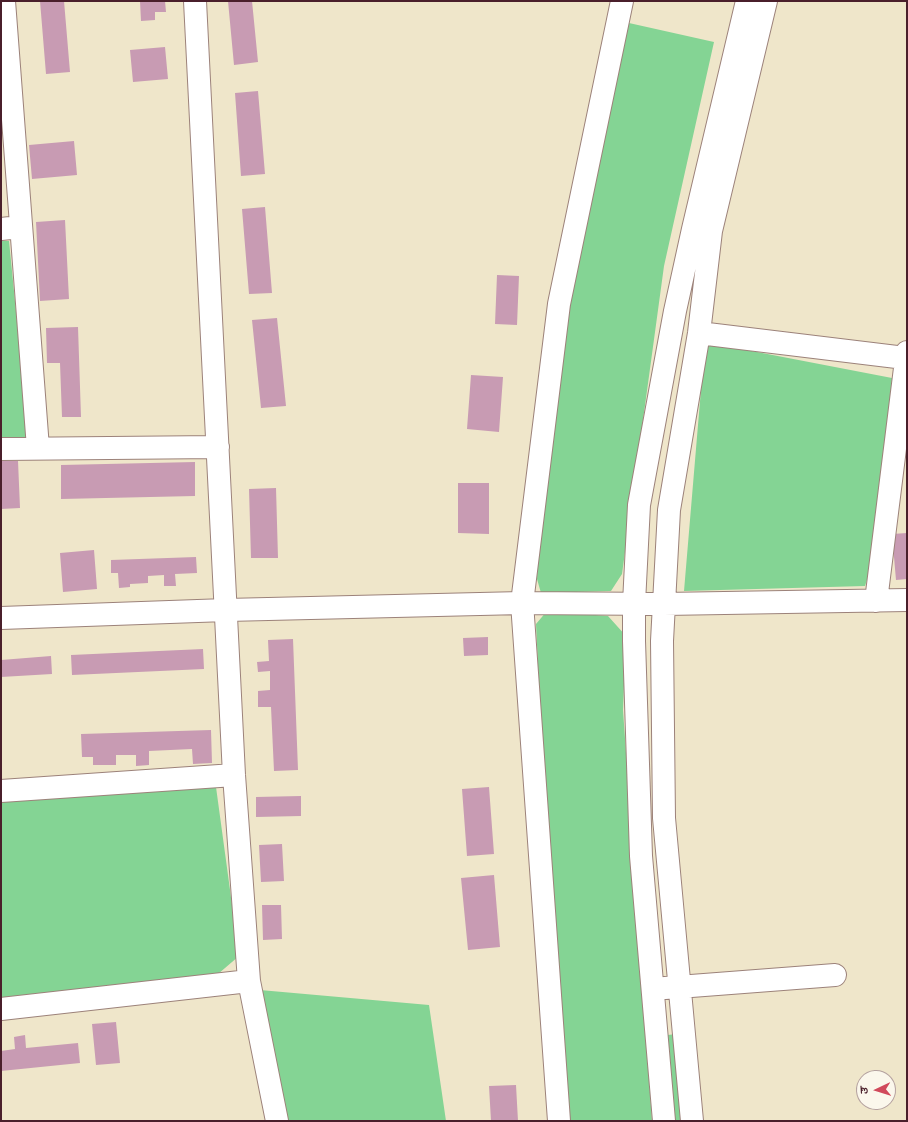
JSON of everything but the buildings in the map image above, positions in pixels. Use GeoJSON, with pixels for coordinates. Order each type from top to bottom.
{"type":"FeatureCollection","features":[{"type":"Feature","properties":{"kind":"street"},"geometry":{"type":"LineString","coordinates":[[4,1],[4,50],[11,228],[38,448]]}},
{"type":"Feature","properties":{"kind":"street"},"geometry":{"type":"LineString","coordinates":[[195,1],[234,775],[250,981],[277,1121]]}},
{"type":"Feature","properties":{"kind":"street"},"geometry":{"type":"LineString","coordinates":[[559,1121],[522,603],[559,304],[622,1]]}},
{"type":"Feature","properties":{"kind":"street"},"geometry":{"type":"LineString","coordinates":[[664,1121],[641,856],[634,641],[634,603],[639,505],[693,229],[747,1]]}},
{"type":"Feature","properties":{"kind":"street"},"geometry":{"type":"LineString","coordinates":[[692,1121],[664,818],[662,641],[669,510],[699,333],[711,231],[766,1]]}},
{"type":"Feature","properties":{"kind":"street"},"geometry":{"type":"LineString","coordinates":[[699,333],[906,355],[876,601]]}},
{"type":"Feature","properties":{"kind":"street"},"geometry":{"type":"LineString","coordinates":[[668,352],[695,356]]}},
{"type":"Feature","properties":{"kind":"street"},"geometry":{"type":"LineString","coordinates":[[1,449],[218,447]]}},
{"type":"Feature","properties":{"kind":"street"},"geometry":{"type":"LineString","coordinates":[[1,618],[226,610],[522,603],[664,604],[907,600]]}},
{"type":"Feature","properties":{"kind":"street"},"geometry":{"type":"LineString","coordinates":[[1,791],[234,775]]}},
{"type":"Feature","properties":{"kind":"street"},"geometry":{"type":"LineString","coordinates":[[653,989],[835,976]]}},
{"type":"Feature","properties":{"kind":"street"},"geometry":{"type":"LineString","coordinates":[[1,1009],[250,981]]}},
{"type":"Feature","properties":{"kind":"green space"},"geometry":{"type":"Polygon","coordinates":[[[620,21],[714,42],[664,266],[622,574],[611,591],[541,593],[537,579],[541,468],[620,21]]]}},
{"type":"Feature","properties":{"kind":"green space"},"geometry":{"type":"Polygon","coordinates":[[[1,241],[9,241],[29,442],[1,442],[1,241]]]}},
{"type":"Feature","properties":{"kind":"green space"},"geometry":{"type":"Polygon","coordinates":[[[705,342],[892,378],[878,545],[865,586],[684,591],[705,342]]]}},
{"type":"Feature","properties":{"kind":"green space"},"geometry":{"type":"Polygon","coordinates":[[[547,611],[608,616],[626,636],[623,710],[652,1121],[565,1121],[555,1020],[536,624],[547,611]]]}},
{"type":"Feature","properties":{"kind":"green space"},"geometry":{"type":"Polygon","coordinates":[[[216,787],[239,956],[218,974],[1,1006],[1,800],[216,787]]]}},
{"type":"Feature","properties":{"kind":"green space"},"geometry":{"type":"Polygon","coordinates":[[[260,990],[429,1005],[446,1121],[287,1121],[260,990]]]}},
{"type":"Feature","properties":{"kind":"green space"},"geometry":{"type":"Polygon","coordinates":[[[676,1034],[683,1121],[675,1121],[668,1035],[676,1034]]]}}]}
